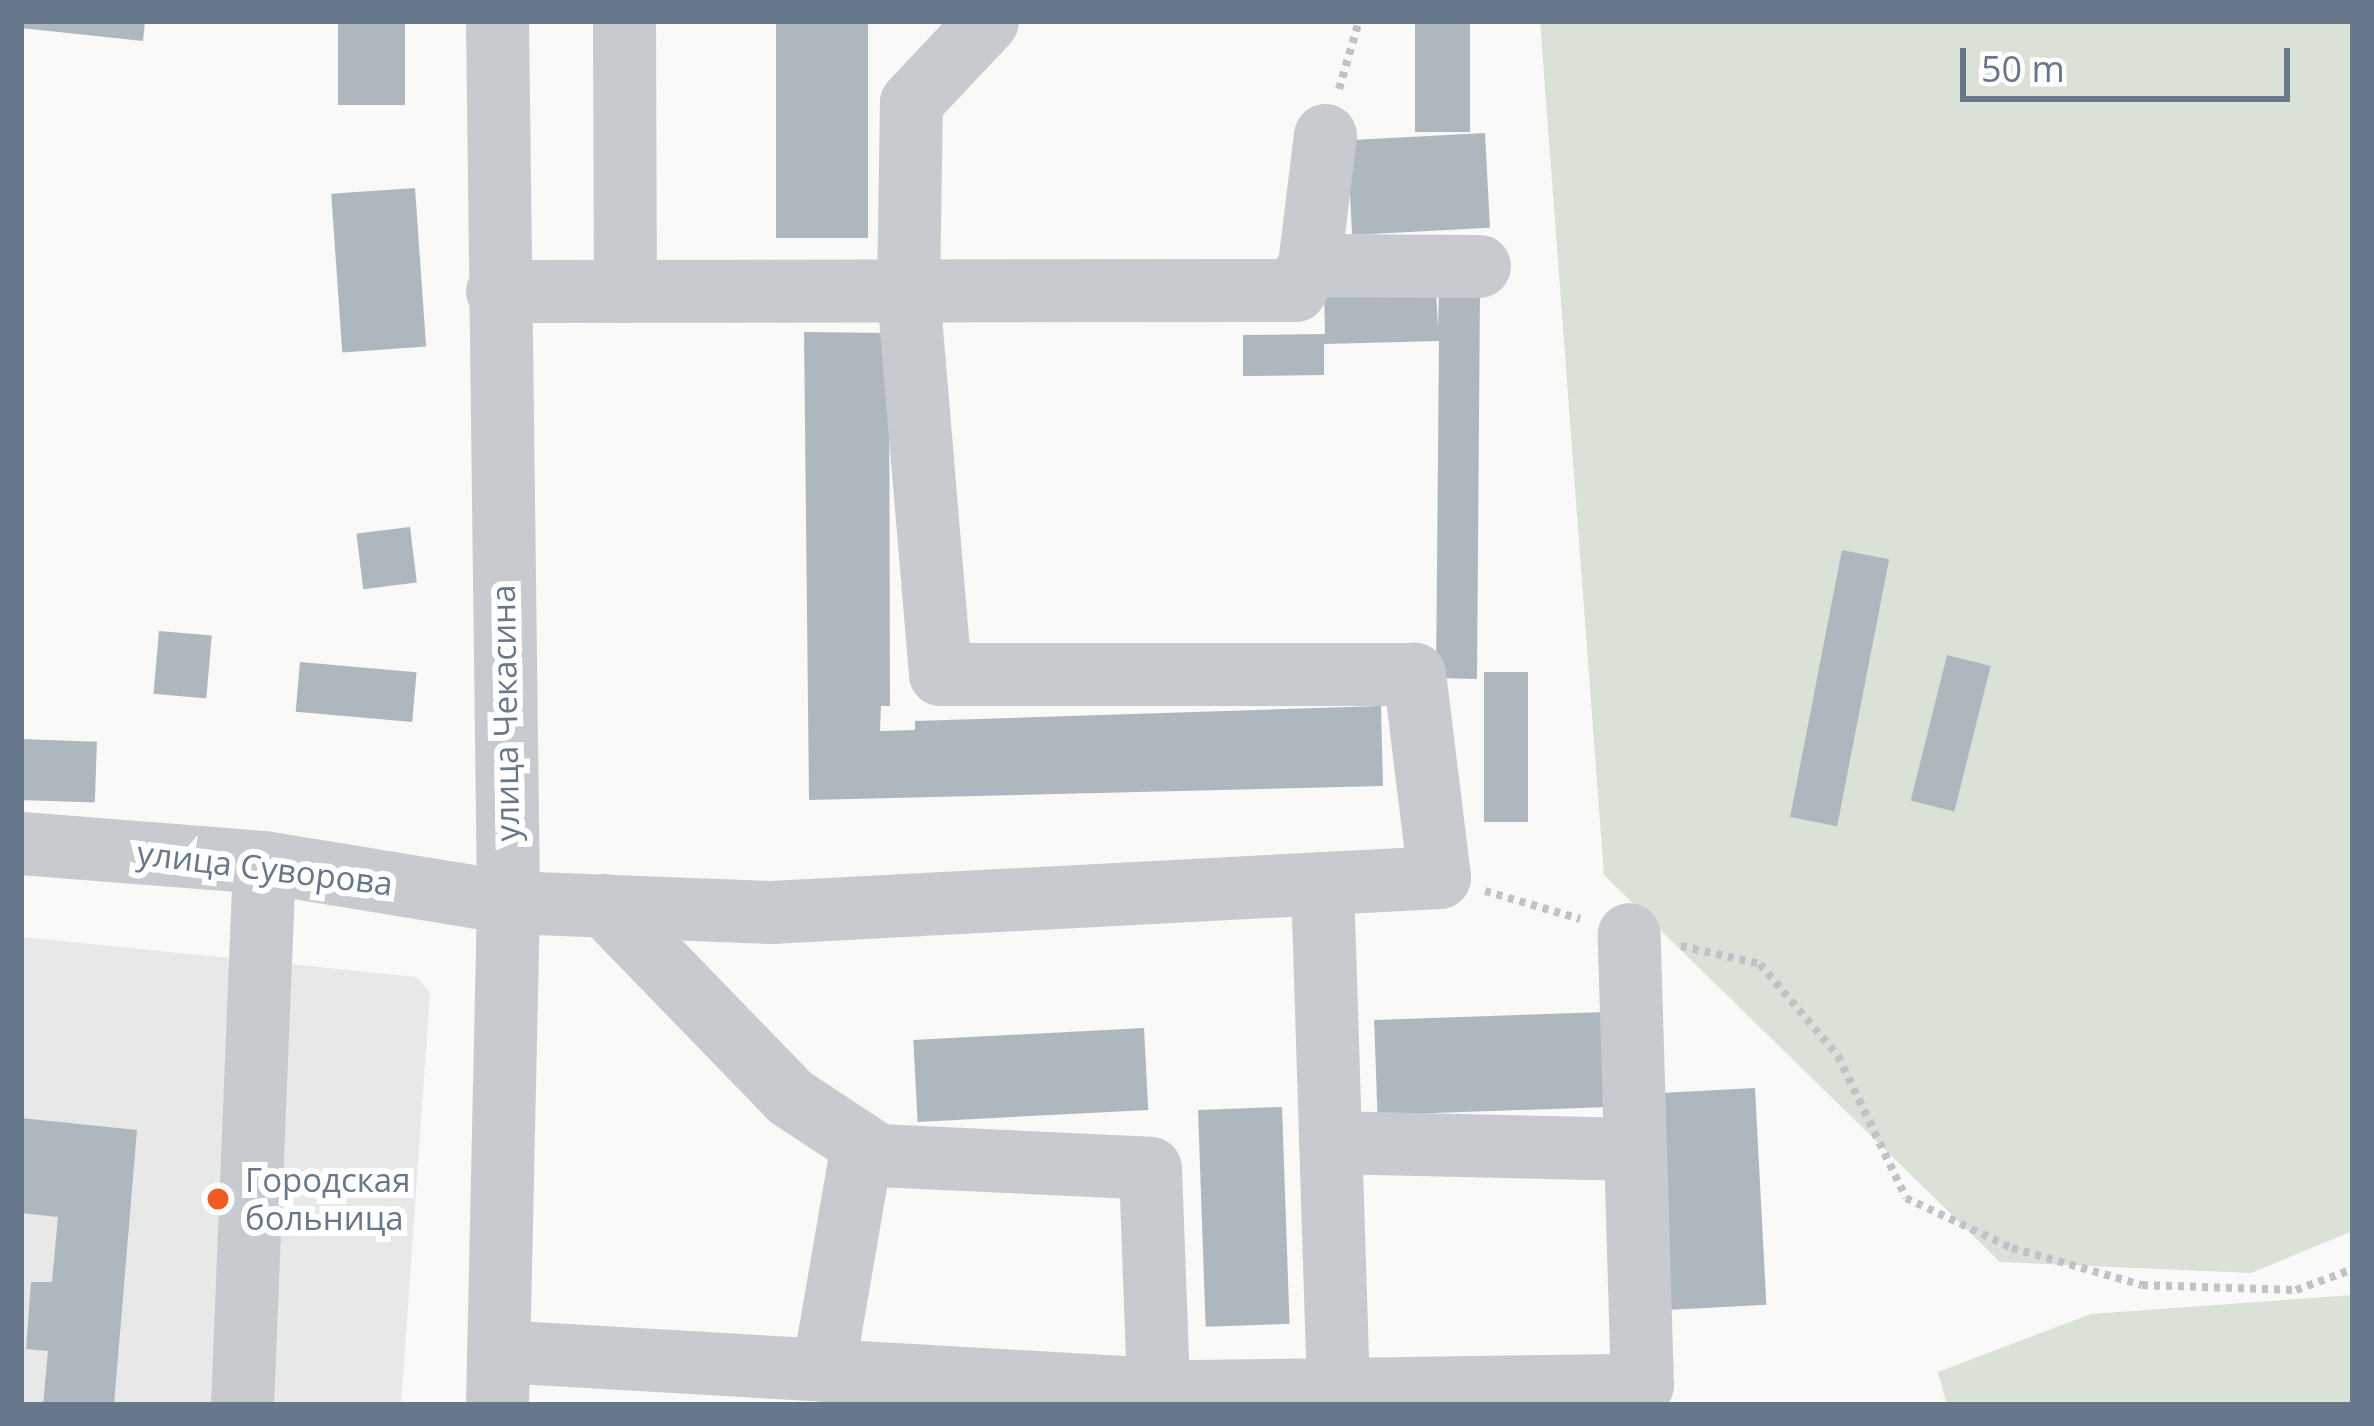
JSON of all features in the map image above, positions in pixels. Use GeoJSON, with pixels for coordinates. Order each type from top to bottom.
{"type":"FeatureCollection","features":[{"type":"Feature","properties":{"kind":"street","name":"улица Чекасина"},"geometry":{"type":"LineString","coordinates":[[497,21],[508,902],[498,1378]]}},
{"type":"Feature","properties":{"kind":"street"},"geometry":{"type":"LineString","coordinates":[[624,21],[625,292]]}},
{"type":"Feature","properties":{"kind":"street"},"geometry":{"type":"LineString","coordinates":[[987,21],[911,103],[908,291],[940,674],[1414,674],[1439,877]]}},
{"type":"Feature","properties":{"kind":"street"},"geometry":{"type":"LineString","coordinates":[[497,291],[1295,290],[1309,265],[1325,136]]}},
{"type":"Feature","properties":{"kind":"street"},"geometry":{"type":"LineString","coordinates":[[1309,265],[1479,266]]}},
{"type":"Feature","properties":{"kind":"street","name":"улица Суворова"},"geometry":{"type":"LineString","coordinates":[[21,843],[264,862],[508,902],[771,912],[1439,877]]}},
{"type":"Feature","properties":{"kind":"street"},"geometry":{"type":"LineString","coordinates":[[233,1402],[264,862]]}},
{"type":"Feature","properties":{"kind":"street"},"geometry":{"type":"LineString","coordinates":[[1322,883],[1338,1389]]}},
{"type":"Feature","properties":{"kind":"street"},"geometry":{"type":"LineString","coordinates":[[604,905],[790,1097],[878,1155],[1150,1168],[1157,1389]]}},
{"type":"Feature","properties":{"kind":"street"},"geometry":{"type":"LineString","coordinates":[[498,1378],[823,1370],[1157,1389],[1643,1395],[1629,934]]}},
{"type":"Feature","properties":{"kind":"street"},"geometry":{"type":"LineString","coordinates":[[1330,1142],[1635,1148]]}},
{"type":"Feature","properties":{"kind":"street"},"geometry":{"type":"LineString","coordinates":[[823,1370],[862,1145]]}},
{"type":"Feature","properties":{"kind":"path"},"geometry":{"type":"LineString","coordinates":[[1325,136],[1359,21]]}},
{"type":"Feature","properties":{"kind":"path"},"geometry":{"type":"LineString","coordinates":[[1439,877],[1629,934],[1760,964],[1838,1056],[1906,1198],[2012,1248],[2142,1286],[2296,1290],[2353,1269]]}},
{"type":"Feature","properties":{"kind":"shaded area"},"geometry":{"type":"Polygon","coordinates":[[[1540,21],[2353,21],[2353,1231],[2251,1273],[2000,1262],[1604,875],[1540,21]]]}},
{"type":"Feature","properties":{"kind":"shaded area","name":"Городская больница"},"geometry":{"type":"Polygon","coordinates":[[[21,937],[417,977],[430,993],[401,1405],[21,1405],[21,937]]]}},
{"type":"Feature","properties":{"kind":"shaded area"},"geometry":{"type":"Polygon","coordinates":[[[2353,1295],[2353,1405],[1947,1405],[1938,1372],[2091,1314],[2353,1295]]]}},
{"type":"Feature","properties":{"kind":"building"},"geometry":{"type":"Polygon","coordinates":[[[21,21],[145,21],[143,41],[21,28],[21,21]]]}},
{"type":"Feature","properties":{"kind":"building"},"geometry":{"type":"Polygon","coordinates":[[[338,21],[405,21],[405,105],[338,105],[338,21]]]}},
{"type":"Feature","properties":{"kind":"building"},"geometry":{"type":"Polygon","coordinates":[[[776,21],[868,21],[868,238],[776,238],[776,21]]]}},
{"type":"Feature","properties":{"kind":"building"},"geometry":{"type":"Polygon","coordinates":[[[1415,21],[1470,21],[1470,132],[1415,132],[1415,21]]]}},
{"type":"Feature","properties":{"kind":"building"},"geometry":{"type":"Polygon","coordinates":[[[1485,133],[1490,228],[1352,235],[1347,140],[1485,133]]]}},
{"type":"Feature","properties":{"kind":"building"},"geometry":{"type":"Polygon","coordinates":[[[415,188],[426,347],[342,352],[331,194],[415,188]]]}},
{"type":"Feature","properties":{"kind":"building"},"geometry":{"type":"Polygon","coordinates":[[[1436,290],[1438,328],[1439,290],[1480,291],[1477,679],[1436,678],[1439,341],[1324,344],[1324,375],[1243,376],[1243,335],[1325,334],[1324,293],[1436,290]]]}},
{"type":"Feature","properties":{"kind":"building"},"geometry":{"type":"Polygon","coordinates":[[[804,332],[889,333],[890,706],[881,706],[880,731],[915,730],[915,721],[1381,706],[1383,786],[809,800],[804,332]]]}},
{"type":"Feature","properties":{"kind":"building"},"geometry":{"type":"Polygon","coordinates":[[[410,527],[417,583],[363,589],[356,534],[410,527]]]}},
{"type":"Feature","properties":{"kind":"building"},"geometry":{"type":"Polygon","coordinates":[[[1842,550],[1889,559],[1837,826],[1790,817],[1842,550]]]}},
{"type":"Feature","properties":{"kind":"building"},"geometry":{"type":"Polygon","coordinates":[[[159,631],[212,636],[206,698],[154,694],[159,631]]]}},
{"type":"Feature","properties":{"kind":"building"},"geometry":{"type":"Polygon","coordinates":[[[1947,655],[1991,666],[1954,811],[1911,801],[1947,655]]]}},
{"type":"Feature","properties":{"kind":"building"},"geometry":{"type":"Polygon","coordinates":[[[300,662],[417,672],[412,722],[296,712],[300,662]]]}},
{"type":"Feature","properties":{"kind":"building"},"geometry":{"type":"Polygon","coordinates":[[[1484,672],[1528,672],[1528,822],[1484,822],[1484,672]]]}},
{"type":"Feature","properties":{"kind":"building"},"geometry":{"type":"Polygon","coordinates":[[[21,739],[97,742],[95,803],[21,800],[21,739]]]}},
{"type":"Feature","properties":{"kind":"building"},"geometry":{"type":"Polygon","coordinates":[[[1605,1012],[1608,1107],[1377,1115],[1374,1020],[1605,1012]]]}},
{"type":"Feature","properties":{"kind":"building"},"geometry":{"type":"Polygon","coordinates":[[[1144,1028],[1148,1110],[918,1122],[913,1040],[1144,1028]]]}},
{"type":"Feature","properties":{"kind":"building"},"geometry":{"type":"Polygon","coordinates":[[[1755,1088],[1766,1305],[1662,1310],[1651,1093],[1755,1088]]]}},
{"type":"Feature","properties":{"kind":"building"},"geometry":{"type":"Polygon","coordinates":[[[1282,1107],[1290,1324],[1206,1327],[1198,1110],[1282,1107]]]}},
{"type":"Feature","properties":{"kind":"building"},"geometry":{"type":"Polygon","coordinates":[[[21,1118],[137,1130],[114,1405],[43,1405],[48,1351],[26,1349],[31,1282],[52,1282],[58,1217],[21,1213],[21,1118]]]}},
{"type":"Feature","properties":{"kind":"place","name":"Городская больница"},"geometry":{"type":"Point","coordinates":[218,1199]}}]}
